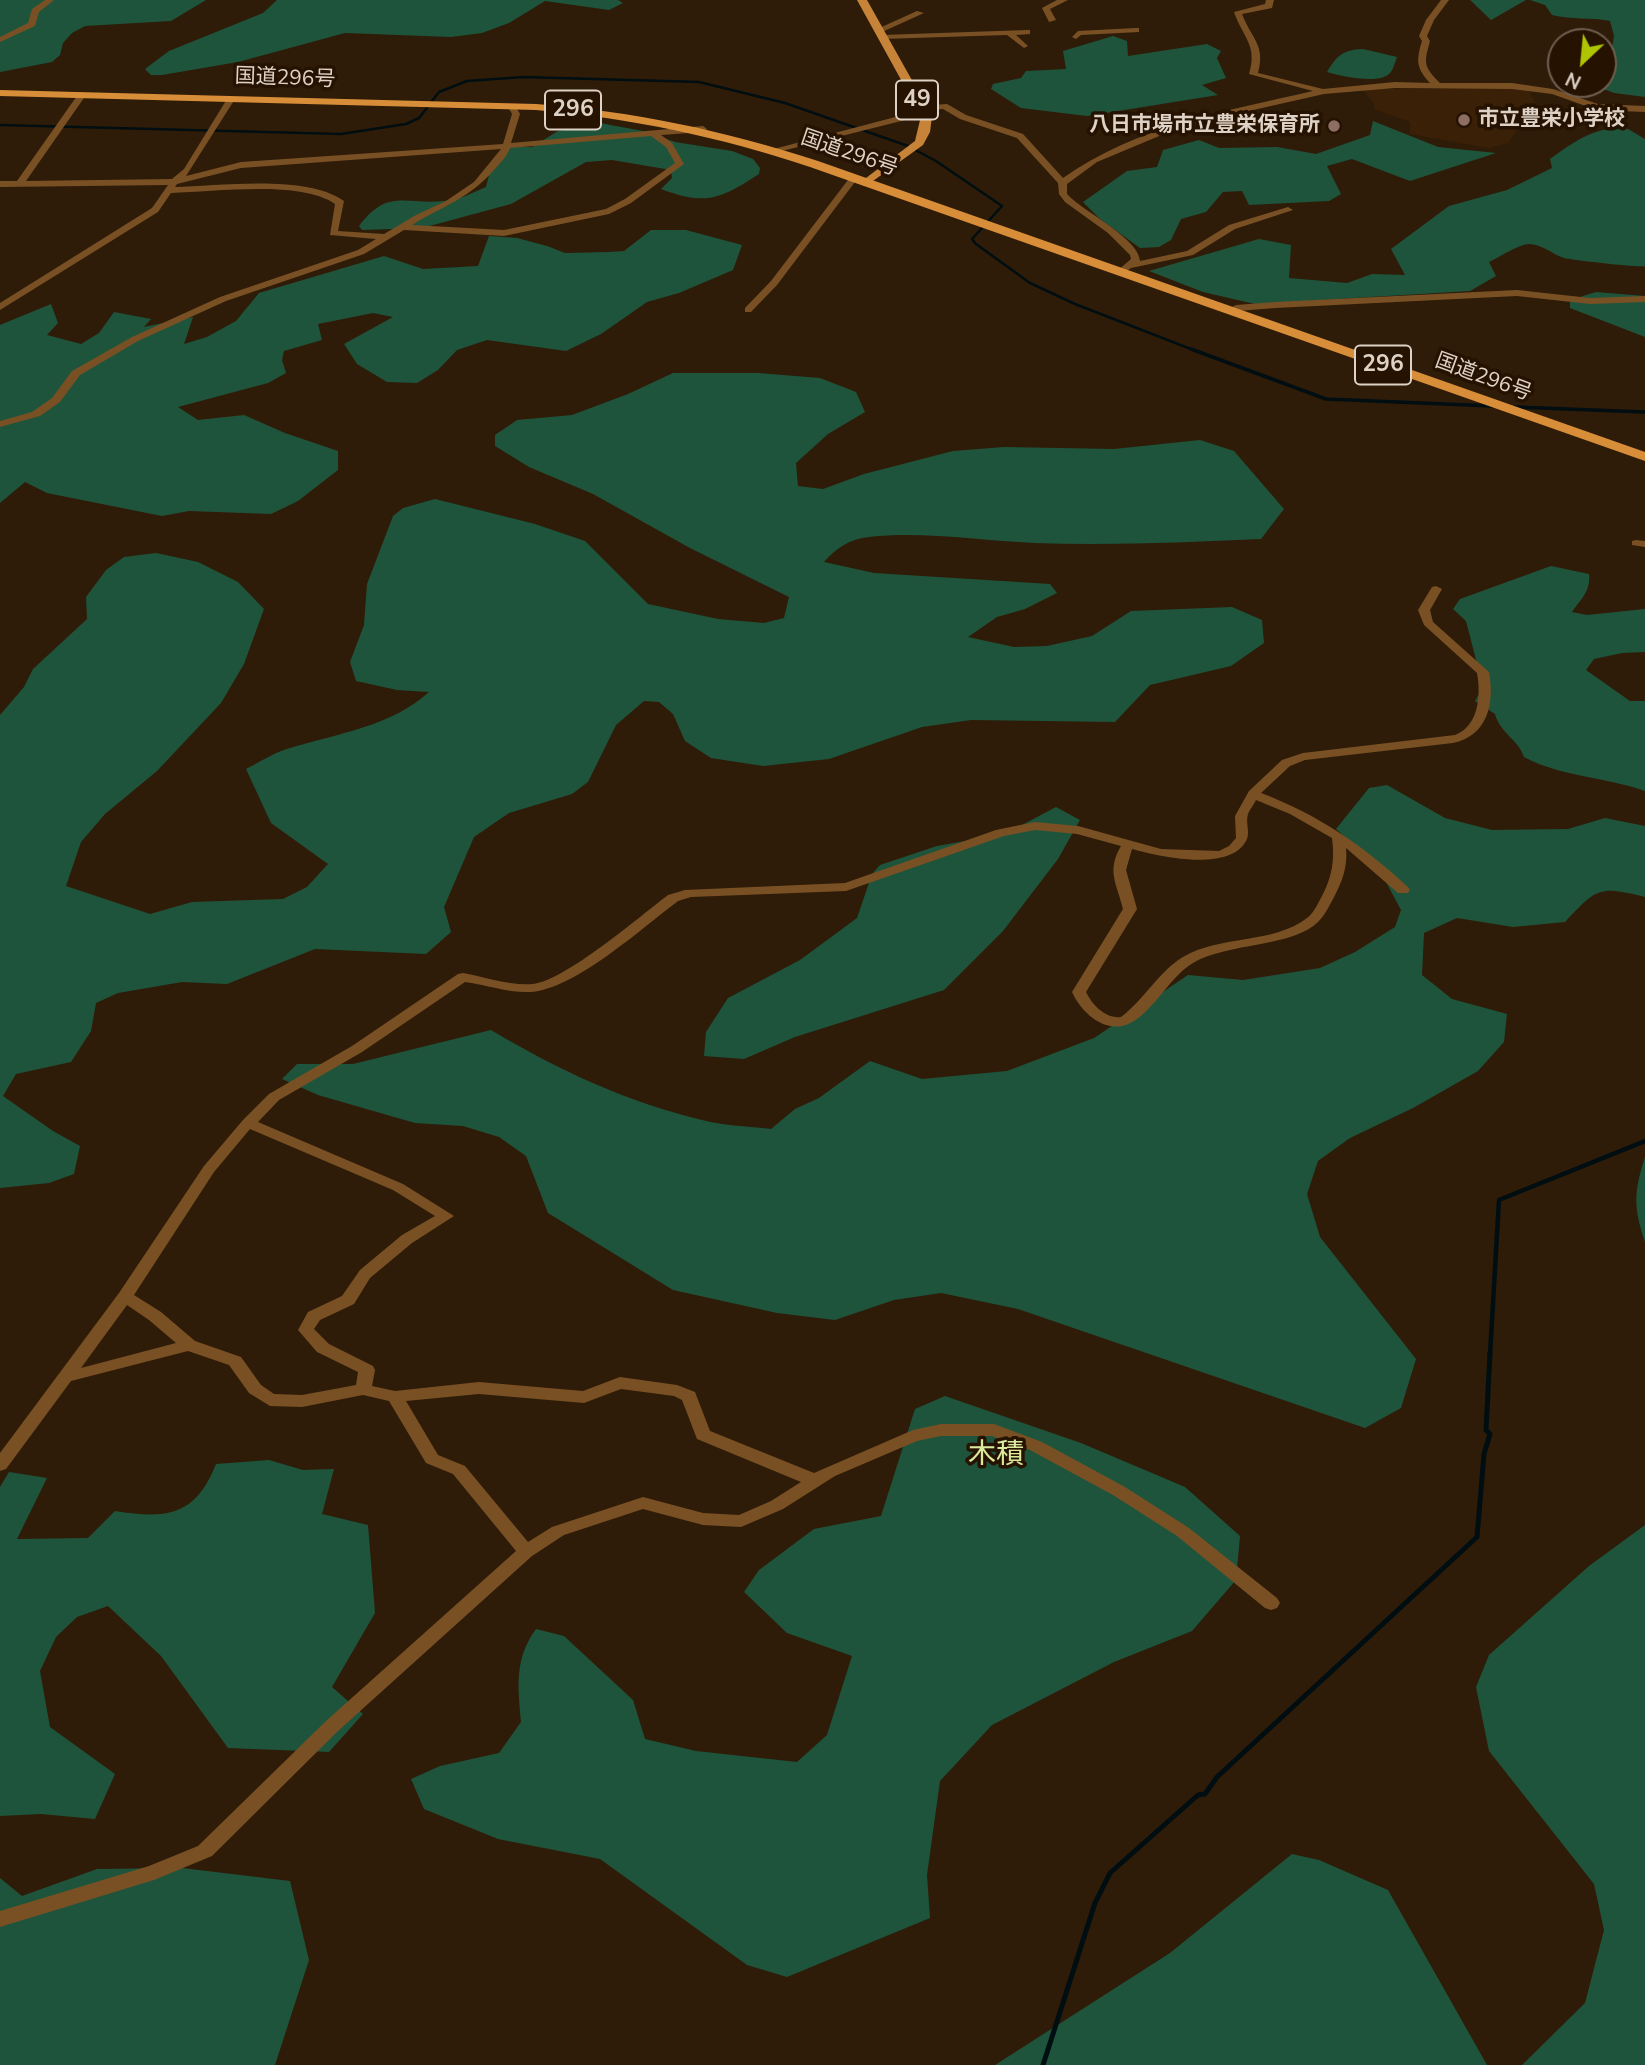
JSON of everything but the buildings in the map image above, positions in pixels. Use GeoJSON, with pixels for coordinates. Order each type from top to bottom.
{"type":"FeatureCollection","features":[{"type":"Feature","properties":{"kind":"highway","name":"国道296号"},"geometry":{"type":"LineString","coordinates":[[0,93],[512,107],[603,112],[703,129],[774,150],[1125,269],[1229,311],[1645,457]]}},
{"type":"Feature","properties":{"kind":"main road","name":"49"},"geometry":{"type":"LineString","coordinates":[[860,180],[919,143],[925,134],[924,110],[862,0]]}},
{"type":"Feature","properties":{"kind":"street"},"geometry":{"type":"LineString","coordinates":[[0,40],[32,24],[35,11],[50,0]]}},
{"type":"Feature","properties":{"kind":"street"},"geometry":{"type":"LineString","coordinates":[[919,34],[922,0]]}},
{"type":"Feature","properties":{"kind":"street"},"geometry":{"type":"LineString","coordinates":[[1052,20],[1046,8],[1064,0]]}},
{"type":"Feature","properties":{"kind":"street"},"geometry":{"type":"LineString","coordinates":[[1270,0],[1269,6],[1238,12],[1241,28],[1255,41],[1257,47],[1253,74],[1324,91]]}},
{"type":"Feature","properties":{"kind":"street"},"geometry":{"type":"LineString","coordinates":[[1437,85],[1425,73],[1420,61],[1425,50],[1423,31],[1445,0]]}},
{"type":"Feature","properties":{"kind":"street"},"geometry":{"type":"LineString","coordinates":[[881,33],[920,13]]}},
{"type":"Feature","properties":{"kind":"street"},"geometry":{"type":"LineString","coordinates":[[1076,37],[1083,33],[1136,30]]}},
{"type":"Feature","properties":{"kind":"street"},"geometry":{"type":"LineString","coordinates":[[881,33],[1027,32]]}},
{"type":"Feature","properties":{"kind":"street"},"geometry":{"type":"LineString","coordinates":[[1009,33],[1024,47]]}},
{"type":"Feature","properties":{"kind":"street"},"geometry":{"type":"LineString","coordinates":[[1062,183],[1094,160],[1161,132],[1198,120],[1324,91],[1437,85],[1528,87],[1553,92],[1597,107],[1645,109]]}},
{"type":"Feature","properties":{"kind":"street"},"geometry":{"type":"LineString","coordinates":[[20,183],[82,95]]}},
{"type":"Feature","properties":{"kind":"street"},"geometry":{"type":"LineString","coordinates":[[0,307],[138,223],[161,204],[172,186],[187,171],[231,99]]}},
{"type":"Feature","properties":{"kind":"street"},"geometry":{"type":"LineString","coordinates":[[774,150],[944,106],[963,117],[1020,136],[1062,183],[1063,194],[1068,200],[1111,231],[1135,254],[1136,260],[1125,269]]}},
{"type":"Feature","properties":{"kind":"street"},"geometry":{"type":"LineString","coordinates":[[0,424],[36,414],[56,400],[76,373],[146,333],[223,299],[361,252],[449,203],[477,184],[504,153],[516,114],[512,107]]}},
{"type":"Feature","properties":{"kind":"street"},"geometry":{"type":"LineString","coordinates":[[172,186],[241,165],[703,129]]}},
{"type":"Feature","properties":{"kind":"street"},"geometry":{"type":"LineString","coordinates":[[401,228],[504,233],[608,211],[628,201],[680,164],[669,145],[652,133]]}},
{"type":"Feature","properties":{"kind":"street"},"geometry":{"type":"LineString","coordinates":[[748,310],[860,180]]}},
{"type":"Feature","properties":{"kind":"street"},"geometry":{"type":"LineString","coordinates":[[0,184],[261,188],[326,196],[339,201],[340,204],[333,233],[385,237]]}},
{"type":"Feature","properties":{"kind":"street"},"geometry":{"type":"LineString","coordinates":[[1125,269],[1189,253],[1233,227],[1288,211]]}},
{"type":"Feature","properties":{"kind":"street"},"geometry":{"type":"LineString","coordinates":[[1229,311],[1275,305],[1517,293],[1590,301],[1645,299]]}},
{"type":"Feature","properties":{"kind":"street"},"geometry":{"type":"LineString","coordinates":[[0,1465],[125,1297],[209,1169],[248,1124],[274,1097],[356,1049],[463,977],[532,988],[546,985],[568,974],[673,898],[702,892],[846,887],[1001,833],[1035,826],[1078,830],[1160,853],[1221,855],[1234,849],[1242,838],[1241,816],[1253,794],[1286,763],[1303,757],[1447,740],[1468,734],[1479,720],[1486,683],[1483,672],[1428,623],[1424,610],[1436,589]]}},
{"type":"Feature","properties":{"kind":"street"},"geometry":{"type":"LineString","coordinates":[[1253,794],[1312,820],[1338,836],[1385,872],[1403,890]]}},
{"type":"Feature","properties":{"kind":"street"},"geometry":{"type":"LineString","coordinates":[[1128,846],[1120,857],[1117,873],[1130,909],[1079,992],[1085,1004],[1098,1015],[1116,1023],[1128,1021],[1169,975],[1187,960],[1233,943],[1296,929],[1312,920],[1337,879],[1342,860],[1338,836]]}},
{"type":"Feature","properties":{"kind":"street"},"geometry":{"type":"LineString","coordinates":[[248,1124],[398,1186],[446,1216],[407,1239],[365,1274],[348,1300],[314,1316],[306,1330],[323,1349],[367,1370],[363,1389]]}},
{"type":"Feature","properties":{"kind":"street"},"geometry":{"type":"LineString","coordinates":[[125,1297],[155,1316],[189,1345],[234,1361],[255,1389],[270,1400],[302,1401],[363,1389],[395,1397],[479,1388],[584,1397],[620,1383],[677,1391],[689,1396],[703,1435],[814,1480]]}},
{"type":"Feature","properties":{"kind":"street"},"geometry":{"type":"LineString","coordinates":[[66,1377],[189,1345]]}},
{"type":"Feature","properties":{"kind":"street"},"geometry":{"type":"LineString","coordinates":[[395,1397],[432,1459],[459,1470],[526,1552]]}},
{"type":"Feature","properties":{"kind":"street"},"geometry":{"type":"LineString","coordinates":[[0,1919],[141,1876],[205,1852],[315,1742],[526,1552],[558,1531],[643,1503],[703,1519],[741,1521],[777,1505],[814,1480],[913,1436],[941,1430],[994,1430],[1036,1446],[1119,1491],[1183,1532],[1271,1603]]}},
{"type":"Feature","properties":{"kind":"shaded area","name":"市立豊栄小学校"},"geometry":{"type":"Polygon","coordinates":[[[1362,89],[1529,90],[1541,118],[1527,116],[1508,143],[1489,148],[1410,134],[1410,122],[1374,109],[1374,104],[1362,89]]]}},
{"type":"Feature","properties":{"kind":"green space"},"geometry":{"type":"Polygon","coordinates":[[[0,0],[206,0],[171,21],[85,26],[72,33],[63,43],[60,55],[52,62],[0,72],[0,0]]]}},
{"type":"Feature","properties":{"kind":"green space"},"geometry":{"type":"Polygon","coordinates":[[[277,0],[618,0],[623,3],[609,10],[545,1],[509,23],[482,33],[451,37],[345,33],[238,62],[162,75],[151,75],[145,69],[169,51],[263,13],[277,0]]]}},
{"type":"Feature","properties":{"kind":"green space"},"geometry":{"type":"Polygon","coordinates":[[[1470,0],[1526,0],[1491,20],[1470,0]]]}},
{"type":"Feature","properties":{"kind":"green space"},"geometry":{"type":"Polygon","coordinates":[[[1530,0],[1645,0],[1645,97],[1617,93],[1617,28],[1612,28],[1610,21],[1552,15],[1545,5],[1530,0]]]}},
{"type":"Feature","properties":{"kind":"green space"},"geometry":{"type":"Polygon","coordinates":[[[1113,36],[1127,41],[1128,56],[1207,44],[1221,51],[1217,58],[1226,78],[1202,85],[1218,95],[1087,116],[1021,108],[991,89],[993,84],[1021,78],[1026,71],[1066,69],[1063,51],[1113,36]]]}},
{"type":"Feature","properties":{"kind":"green space"},"geometry":{"type":"Polygon","coordinates":[[[1363,49],[1397,57],[1390,73],[1385,77],[1369,79],[1327,72],[1341,54],[1363,49]]]}},
{"type":"Feature","properties":{"kind":"green space"},"geometry":{"type":"Polygon","coordinates":[[[1373,121],[1438,147],[1496,153],[1410,181],[1352,159],[1327,166],[1341,194],[1329,201],[1249,205],[1242,191],[1223,192],[1206,212],[1181,219],[1171,240],[1159,247],[1140,248],[1100,219],[1083,202],[1127,171],[1157,167],[1163,150],[1199,140],[1219,148],[1277,147],[1316,154],[1370,135],[1373,121]]]}},
{"type":"Feature","properties":{"kind":"green space"},"geometry":{"type":"Polygon","coordinates":[[[600,123],[643,131],[675,142],[732,151],[753,159],[760,168],[759,174],[723,194],[701,198],[661,189],[672,178],[671,170],[612,160],[586,162],[511,204],[422,228],[362,230],[359,226],[369,214],[388,202],[444,201],[471,194],[486,187],[493,159],[511,147],[532,147],[558,131],[600,123]]]}},
{"type":"Feature","properties":{"kind":"green space"},"geometry":{"type":"Polygon","coordinates":[[[1614,128],[1628,129],[1645,139],[1645,266],[1564,258],[1529,244],[1489,262],[1496,276],[1470,291],[1255,304],[1203,292],[1149,271],[1259,239],[1291,245],[1289,278],[1347,283],[1372,274],[1405,275],[1391,249],[1449,206],[1507,190],[1552,168],[1550,159],[1580,139],[1614,128]]]}},
{"type":"Feature","properties":{"kind":"green space"},"geometry":{"type":"Polygon","coordinates":[[[651,230],[686,230],[742,245],[733,270],[679,293],[647,302],[601,334],[566,351],[487,340],[457,350],[438,370],[417,383],[387,382],[357,364],[344,344],[393,317],[373,313],[318,324],[322,340],[284,351],[282,360],[286,373],[268,383],[178,407],[198,420],[244,415],[285,433],[338,451],[338,470],[298,501],[271,514],[189,511],[162,516],[47,493],[25,482],[0,503],[0,325],[51,304],[58,323],[47,335],[81,344],[99,333],[114,312],[151,319],[144,327],[193,317],[184,344],[207,337],[236,321],[259,293],[384,256],[423,269],[478,266],[489,236],[517,238],[565,253],[609,252],[624,251],[651,230]]]}},
{"type":"Feature","properties":{"kind":"green space"},"geometry":{"type":"Polygon","coordinates":[[[1596,292],[1645,296],[1645,337],[1570,308],[1570,300],[1596,292]]]}},
{"type":"Feature","properties":{"kind":"green space"},"geometry":{"type":"Polygon","coordinates":[[[673,373],[758,373],[820,378],[856,392],[865,412],[828,434],[796,463],[798,486],[823,489],[864,474],[953,451],[1004,447],[1114,449],[1200,440],[1234,451],[1284,509],[1261,539],[1063,544],[890,535],[850,542],[833,552],[824,562],[874,573],[1050,584],[1057,593],[1025,609],[997,617],[968,637],[1014,647],[1047,646],[1092,636],[1131,611],[1232,607],[1262,620],[1264,643],[1231,666],[1150,685],[1115,722],[971,720],[922,727],[829,759],[763,766],[711,758],[685,741],[673,714],[659,702],[644,701],[616,725],[588,782],[572,794],[509,813],[474,837],[444,907],[451,932],[426,954],[315,949],[227,984],[182,982],[118,993],[96,1003],[91,1031],[71,1062],[16,1074],[3,1096],[53,1131],[80,1146],[74,1174],[49,1183],[0,1188],[0,715],[24,687],[33,669],[87,619],[86,597],[106,570],[124,557],[156,553],[198,562],[238,582],[264,609],[244,664],[221,703],[157,771],[105,814],[81,842],[66,886],[150,914],[192,902],[283,899],[307,887],[328,864],[271,823],[246,769],[284,750],[381,721],[414,704],[429,692],[397,690],[356,681],[350,662],[364,625],[367,584],[393,516],[403,508],[435,499],[535,524],[585,541],[648,604],[718,619],[764,623],[784,618],[789,597],[690,548],[593,494],[529,467],[495,446],[495,435],[517,420],[572,415],[628,394],[673,373]]]}},
{"type":"Feature","properties":{"kind":"green space"},"geometry":{"type":"Polygon","coordinates":[[[1551,566],[1589,574],[1587,590],[1572,612],[1587,615],[1645,609],[1645,652],[1622,653],[1594,659],[1586,670],[1630,701],[1645,701],[1645,791],[1553,769],[1524,757],[1518,745],[1497,721],[1495,714],[1475,701],[1483,687],[1466,621],[1453,609],[1460,599],[1551,566]]]}},
{"type":"Feature","properties":{"kind":"green space"},"geometry":{"type":"Polygon","coordinates":[[[1387,785],[1445,818],[1492,830],[1568,829],[1605,818],[1645,826],[1645,897],[1618,891],[1600,892],[1585,902],[1565,922],[1513,927],[1457,918],[1424,933],[1422,975],[1452,999],[1507,1014],[1504,1042],[1478,1071],[1413,1108],[1350,1138],[1318,1161],[1307,1194],[1320,1237],[1416,1359],[1401,1408],[1365,1428],[1018,1309],[941,1293],[894,1300],[835,1320],[777,1313],[673,1290],[548,1213],[526,1156],[499,1137],[463,1126],[415,1123],[318,1095],[282,1079],[297,1064],[353,1064],[491,1030],[567,1071],[647,1104],[710,1122],[771,1129],[795,1109],[819,1098],[870,1061],[922,1079],[1007,1071],[1094,1038],[1188,975],[1243,980],[1320,968],[1355,952],[1395,927],[1401,910],[1378,867],[1336,829],[1369,788],[1387,785]]]}},
{"type":"Feature","properties":{"kind":"green space"},"geometry":{"type":"Polygon","coordinates":[[[1056,807],[1080,820],[1058,859],[1003,931],[944,990],[795,1037],[744,1059],[704,1056],[706,1032],[728,998],[800,960],[857,918],[872,874],[880,865],[937,846],[1005,834],[1056,807]]]}},
{"type":"Feature","properties":{"kind":"green space"},"geometry":{"type":"Polygon","coordinates":[[[1645,1157],[1645,1242],[1636,1199],[1645,1157]]]}},
{"type":"Feature","properties":{"kind":"green space"},"geometry":{"type":"Polygon","coordinates":[[[945,1396],[1081,1443],[1185,1487],[1240,1536],[1236,1580],[1192,1631],[1114,1662],[992,1725],[940,1781],[927,1875],[930,1918],[787,1977],[747,1965],[600,1859],[498,1839],[424,1809],[411,1779],[440,1766],[499,1753],[521,1722],[519,1674],[524,1651],[536,1629],[564,1636],[633,1700],[645,1739],[696,1751],[797,1762],[827,1735],[852,1656],[787,1633],[744,1592],[759,1570],[814,1529],[881,1516],[915,1409],[945,1396]]]}},
{"type":"Feature","properties":{"kind":"green space"},"geometry":{"type":"Polygon","coordinates":[[[269,1460],[303,1470],[334,1469],[322,1514],[368,1525],[375,1613],[332,1687],[363,1714],[329,1752],[228,1748],[161,1656],[108,1606],[77,1617],[56,1637],[40,1671],[50,1727],[115,1774],[95,1819],[41,1814],[0,1816],[0,1487],[9,1472],[47,1478],[17,1539],[88,1538],[115,1511],[164,1514],[188,1504],[199,1495],[216,1464],[269,1460]]]}},
{"type":"Feature","properties":{"kind":"green space"},"geometry":{"type":"Polygon","coordinates":[[[1645,1525],[1645,2065],[1522,2065],[1585,2003],[1604,1930],[1594,1884],[1489,1751],[1476,1687],[1489,1655],[1589,1566],[1645,1525]]]}},
{"type":"Feature","properties":{"kind":"green space"},"geometry":{"type":"Polygon","coordinates":[[[1292,1854],[1319,1860],[1388,1890],[1487,2065],[995,2065],[1170,1953],[1292,1854]]]}},
{"type":"Feature","properties":{"kind":"green space"},"geometry":{"type":"Polygon","coordinates":[[[182,1868],[290,1881],[309,1960],[275,2065],[0,2065],[0,1878],[22,1896],[97,1869],[182,1868]]]}},
{"type":"Feature","properties":{"kind":"waterway"},"geometry":{"type":"LineString","coordinates":[[0,125],[341,134],[406,124],[419,118],[439,92],[467,81],[524,77],[699,82],[785,103],[908,146],[936,161],[1002,206],[972,239],[976,244],[1030,283],[1075,304],[1196,351]]}},
{"type":"Feature","properties":{"kind":"waterway"},"geometry":{"type":"LineString","coordinates":[[1191,349],[1326,399],[1492,406]]}},
{"type":"Feature","properties":{"kind":"waterway"},"geometry":{"type":"LineString","coordinates":[[1515,407],[1645,412]]}},
{"type":"Feature","properties":{"kind":"waterway"},"geometry":{"type":"LineString","coordinates":[[1490,1355],[1499,1200],[1645,1141]]}},
{"type":"Feature","properties":{"kind":"waterway"},"geometry":{"type":"LineString","coordinates":[[1043,2065],[1095,1903],[1110,1873],[1198,1795],[1205,1794],[1217,1777],[1477,1537],[1484,1454],[1490,1434],[1486,1430],[1490,1353]]}},
{"type":"Feature","properties":{"kind":"place","name":"市立豊栄小学校"},"geometry":{"type":"Point","coordinates":[1464,120]}},
{"type":"Feature","properties":{"kind":"place","name":"八日市場市立豊栄保育所"},"geometry":{"type":"Point","coordinates":[1334,126]}},
{"type":"Feature","properties":{"kind":"district","name":"木積"},"geometry":{"type":"Point","coordinates":[996,1456]}}]}
